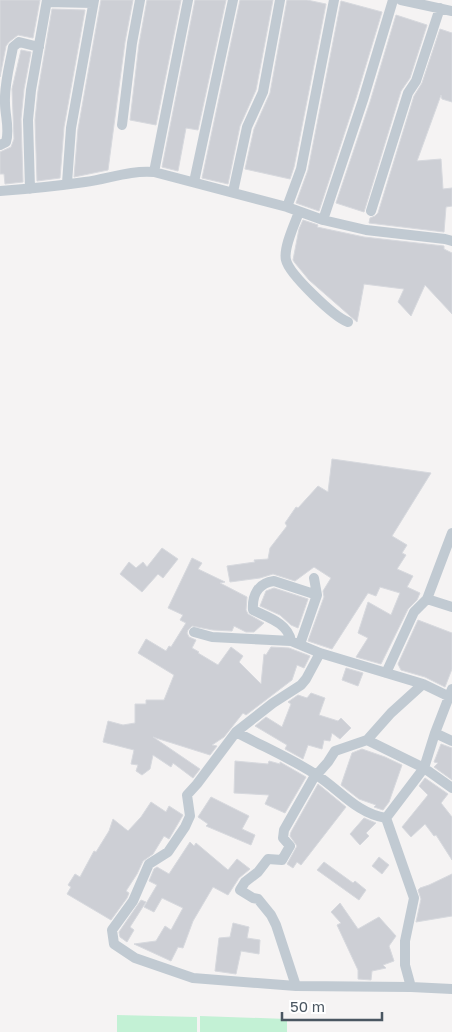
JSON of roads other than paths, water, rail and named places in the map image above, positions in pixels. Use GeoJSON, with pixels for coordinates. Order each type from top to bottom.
{"type":"FeatureCollection","features":[{"type":"Feature","properties":{"kind":"street"},"geometry":{"type":"LineString","coordinates":[[122,125],[132,43],[140,0]]}},
{"type":"Feature","properties":{"kind":"street"},"geometry":{"type":"LineString","coordinates":[[154,172],[188,0]]}},
{"type":"Feature","properties":{"kind":"street"},"geometry":{"type":"LineString","coordinates":[[194,182],[233,0]]}},
{"type":"Feature","properties":{"kind":"street"},"geometry":{"type":"LineString","coordinates":[[232,192],[247,127],[263,92],[280,0]]}},
{"type":"Feature","properties":{"kind":"street"},"geometry":{"type":"LineString","coordinates":[[286,207],[301,169],[334,0]]}},
{"type":"Feature","properties":{"kind":"street"},"geometry":{"type":"LineString","coordinates":[[323,220],[364,100],[393,0]]}},
{"type":"Feature","properties":{"kind":"street"},"geometry":{"type":"LineString","coordinates":[[401,0],[452,11]]}},
{"type":"Feature","properties":{"kind":"street"},"geometry":{"type":"LineString","coordinates":[[30,189],[28,120],[47,1],[93,1],[71,128],[67,183]]}},
{"type":"Feature","properties":{"kind":"street"},"geometry":{"type":"LineString","coordinates":[[371,211],[408,93],[416,81],[440,8]]}},
{"type":"Feature","properties":{"kind":"street"},"geometry":{"type":"LineString","coordinates":[[0,145],[6,142],[8,133],[4,101],[8,70],[14,47],[19,42],[39,47]]}},
{"type":"Feature","properties":{"kind":"street"},"geometry":{"type":"LineString","coordinates":[[0,190],[30,189],[84,182],[138,171],[154,172],[286,207],[323,220],[366,230],[452,241]]}},
{"type":"Feature","properties":{"kind":"street"},"geometry":{"type":"LineString","coordinates":[[299,212],[286,251],[287,263],[329,311],[348,322]]}},
{"type":"Feature","properties":{"kind":"street"},"geometry":{"type":"LineString","coordinates":[[386,673],[414,612],[427,599],[452,533]]}},
{"type":"Feature","properties":{"kind":"street"},"geometry":{"type":"LineString","coordinates":[[295,642],[317,595],[314,578]]}},
{"type":"Feature","properties":{"kind":"street"},"geometry":{"type":"LineString","coordinates":[[295,642],[285,628],[275,620],[253,610],[252,602],[256,590],[267,582],[274,581],[317,595]]}},
{"type":"Feature","properties":{"kind":"street"},"geometry":{"type":"LineString","coordinates":[[427,599],[450,607],[452,618]]}},
{"type":"Feature","properties":{"kind":"street"},"geometry":{"type":"LineString","coordinates":[[194,632],[212,637],[295,642],[320,653],[451,694],[435,733],[424,768],[386,818]]}},
{"type":"Feature","properties":{"kind":"street"},"geometry":{"type":"LineString","coordinates":[[320,653],[301,685],[273,703],[236,732],[187,795],[190,816],[186,827],[168,852],[150,864],[133,901],[112,930],[114,944],[136,958],[193,978],[296,986],[452,989]]}},
{"type":"Feature","properties":{"kind":"street"},"geometry":{"type":"LineString","coordinates":[[296,986],[271,915],[258,899],[240,890],[245,882],[258,872],[268,859],[282,860],[290,846],[283,838],[284,830],[316,774],[328,762],[335,751],[367,740],[391,713],[423,684]]}},
{"type":"Feature","properties":{"kind":"street"},"geometry":{"type":"LineString","coordinates":[[236,732],[316,774],[351,802],[374,816],[386,818]]}},
{"type":"Feature","properties":{"kind":"street"},"geometry":{"type":"LineString","coordinates":[[435,733],[452,740]]}},
{"type":"Feature","properties":{"kind":"street"},"geometry":{"type":"LineString","coordinates":[[367,740],[424,768],[452,788]]}},
{"type":"Feature","properties":{"kind":"street"},"geometry":{"type":"LineString","coordinates":[[386,818],[408,882],[413,891],[414,898],[405,941],[405,965],[411,987]]}}]}
